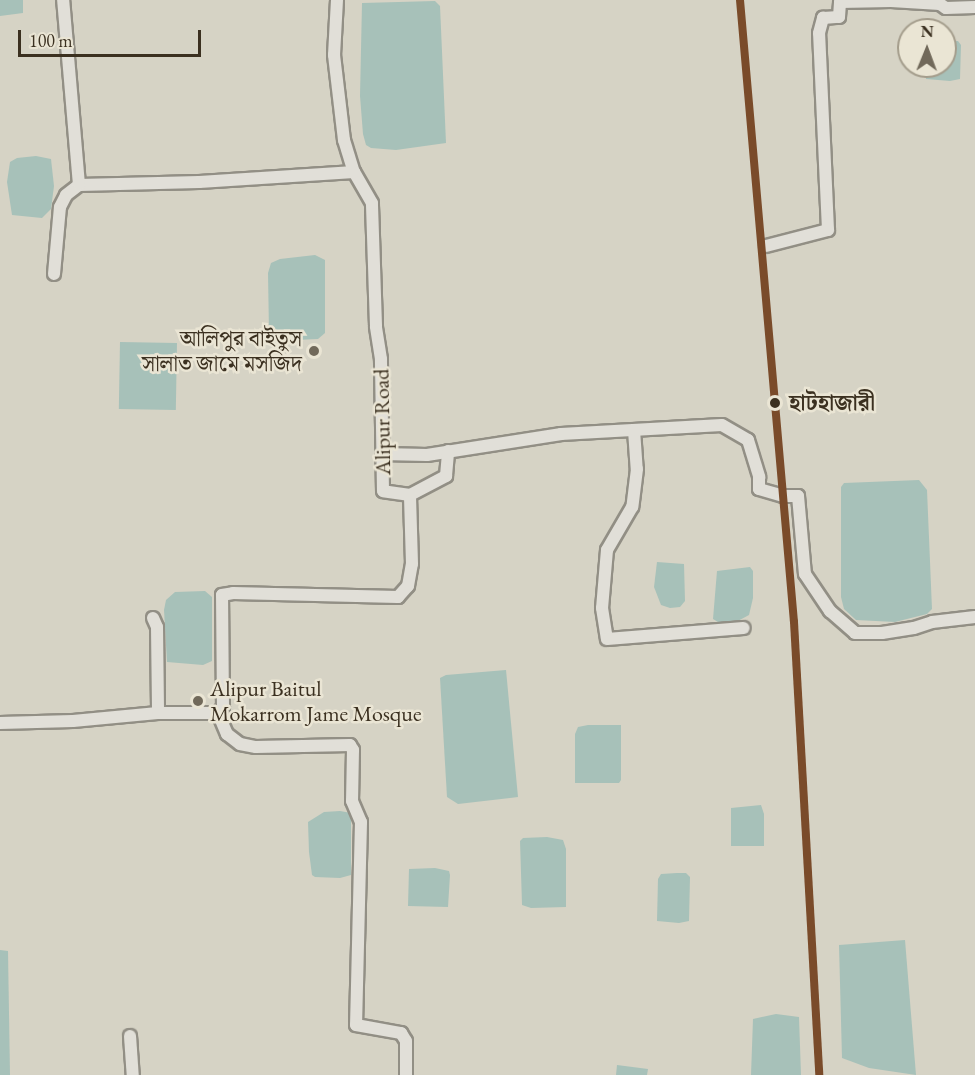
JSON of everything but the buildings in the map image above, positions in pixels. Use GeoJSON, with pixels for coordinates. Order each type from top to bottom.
{"type":"FeatureCollection","features":[{"type":"Feature","properties":{"kind":"street"},"geometry":{"type":"LineString","coordinates":[[63,0],[79,185]]}},
{"type":"Feature","properties":{"kind":"street","name":"Alipur Road"},"geometry":{"type":"LineString","coordinates":[[218,713],[223,707],[222,595],[398,597],[408,586],[412,564],[410,495],[383,491],[381,359],[376,326],[372,203],[354,171],[344,140],[334,55],[337,0]]}},
{"type":"Feature","properties":{"kind":"street"},"geometry":{"type":"LineString","coordinates":[[766,246],[828,230],[819,33],[823,18],[839,17],[840,2],[891,1],[940,4],[946,8],[975,7]]}},
{"type":"Feature","properties":{"kind":"street"},"geometry":{"type":"LineString","coordinates":[[54,274],[60,207],[66,195],[79,185],[199,182],[354,171]]}},
{"type":"Feature","properties":{"kind":"street"},"geometry":{"type":"LineString","coordinates":[[382,454],[427,455],[561,434],[723,425],[748,440],[759,477],[759,489],[783,496],[798,496],[805,574],[830,611],[855,633],[882,633],[914,628],[932,622],[975,617]]}},
{"type":"Feature","properties":{"kind":"street"},"geometry":{"type":"LineString","coordinates":[[634,430],[637,469],[632,507],[607,550],[602,608],[607,639],[744,628]]}},
{"type":"Feature","properties":{"kind":"street"},"geometry":{"type":"LineString","coordinates":[[410,495],[446,476],[448,451]]}},
{"type":"Feature","properties":{"kind":"street"},"geometry":{"type":"LineString","coordinates":[[153,618],[157,627],[158,713]]}},
{"type":"Feature","properties":{"kind":"street"},"geometry":{"type":"LineString","coordinates":[[0,723],[73,722],[158,713],[218,713],[227,734],[240,744],[256,747],[350,745],[353,750],[352,801],[362,822],[356,1026],[401,1033],[406,1041],[405,1075]]}},
{"type":"Feature","properties":{"kind":"street"},"geometry":{"type":"LineString","coordinates":[[130,1036],[133,1075]]}},
{"type":"Feature","properties":{"kind":"water"},"geometry":{"type":"Polygon","coordinates":[[[0,0],[23,0],[23,13],[0,16],[0,0]]]}},
{"type":"Feature","properties":{"kind":"water"},"geometry":{"type":"Polygon","coordinates":[[[435,1],[440,6],[446,143],[396,150],[371,148],[366,145],[363,134],[360,96],[362,3],[435,1]]]}},
{"type":"Feature","properties":{"kind":"water"},"geometry":{"type":"Polygon","coordinates":[[[958,41],[961,45],[960,79],[950,81],[926,79],[957,78],[958,41]]]}},
{"type":"Feature","properties":{"kind":"water"},"geometry":{"type":"Polygon","coordinates":[[[36,156],[51,159],[54,186],[51,209],[42,218],[12,215],[7,182],[10,162],[17,158],[36,156]]]}},
{"type":"Feature","properties":{"kind":"water"},"geometry":{"type":"Polygon","coordinates":[[[315,255],[325,260],[325,333],[318,339],[296,340],[269,333],[268,273],[271,263],[280,259],[315,255]]]}},
{"type":"Feature","properties":{"kind":"water"},"geometry":{"type":"Polygon","coordinates":[[[120,342],[177,343],[176,410],[119,409],[120,342]]]}},
{"type":"Feature","properties":{"kind":"water"},"geometry":{"type":"Polygon","coordinates":[[[919,480],[927,490],[932,609],[927,614],[895,622],[856,620],[844,609],[841,597],[841,487],[844,483],[919,480]]]}},
{"type":"Feature","properties":{"kind":"water"},"geometry":{"type":"Polygon","coordinates":[[[657,562],[684,564],[685,601],[680,607],[670,608],[661,605],[654,587],[657,562]]]}},
{"type":"Feature","properties":{"kind":"water"},"geometry":{"type":"Polygon","coordinates":[[[750,567],[753,571],[753,598],[749,615],[736,622],[718,622],[713,619],[717,571],[750,567]]]}},
{"type":"Feature","properties":{"kind":"water"},"geometry":{"type":"Polygon","coordinates":[[[205,591],[212,597],[212,661],[203,665],[167,662],[164,610],[166,600],[175,592],[205,591]]]}},
{"type":"Feature","properties":{"kind":"water"},"geometry":{"type":"Polygon","coordinates":[[[506,670],[518,797],[458,804],[447,797],[440,678],[446,675],[506,670]]]}},
{"type":"Feature","properties":{"kind":"water"},"geometry":{"type":"Polygon","coordinates":[[[621,725],[621,780],[619,783],[575,783],[575,734],[578,727],[621,725]]]}},
{"type":"Feature","properties":{"kind":"water"},"geometry":{"type":"Polygon","coordinates":[[[761,805],[764,814],[764,846],[731,846],[731,808],[761,805]]]}},
{"type":"Feature","properties":{"kind":"water"},"geometry":{"type":"Polygon","coordinates":[[[324,812],[351,813],[351,875],[340,878],[315,877],[312,875],[309,852],[308,822],[324,812]]]}},
{"type":"Feature","properties":{"kind":"water"},"geometry":{"type":"Polygon","coordinates":[[[547,837],[563,840],[566,849],[566,907],[531,908],[522,905],[520,841],[523,838],[547,837]]]}},
{"type":"Feature","properties":{"kind":"water"},"geometry":{"type":"Polygon","coordinates":[[[435,868],[449,871],[448,907],[408,906],[409,869],[435,868]]]}},
{"type":"Feature","properties":{"kind":"water"},"geometry":{"type":"Polygon","coordinates":[[[686,873],[690,877],[689,921],[679,923],[657,921],[658,879],[661,874],[686,873]]]}},
{"type":"Feature","properties":{"kind":"water"},"geometry":{"type":"Polygon","coordinates":[[[905,940],[916,1075],[869,1068],[842,1058],[839,945],[905,940]]]}},
{"type":"Feature","properties":{"kind":"water"},"geometry":{"type":"Polygon","coordinates":[[[0,950],[8,951],[10,1075],[0,1075],[0,950]]]}},
{"type":"Feature","properties":{"kind":"water"},"geometry":{"type":"Polygon","coordinates":[[[776,1014],[799,1017],[801,1075],[751,1075],[753,1019],[776,1014]]]}},
{"type":"Feature","properties":{"kind":"water"},"geometry":{"type":"Polygon","coordinates":[[[617,1065],[648,1069],[647,1075],[616,1075],[617,1065]]]}},
{"type":"Feature","properties":{"kind":"transit line"},"geometry":{"type":"LineString","coordinates":[[740,0],[794,622],[819,1075]]}},
{"type":"Feature","properties":{"kind":"place","name":"আলিপুর বাইতুস সালাত জামে মসজিদ"},"geometry":{"type":"Point","coordinates":[314,351]}},
{"type":"Feature","properties":{"kind":"place","name":"হাটহাজারী"},"geometry":{"type":"Point","coordinates":[775,403]}},
{"type":"Feature","properties":{"kind":"place","name":"Alipur Baitul Mokarrom Jame Mosque"},"geometry":{"type":"Point","coordinates":[198,701]}}]}
